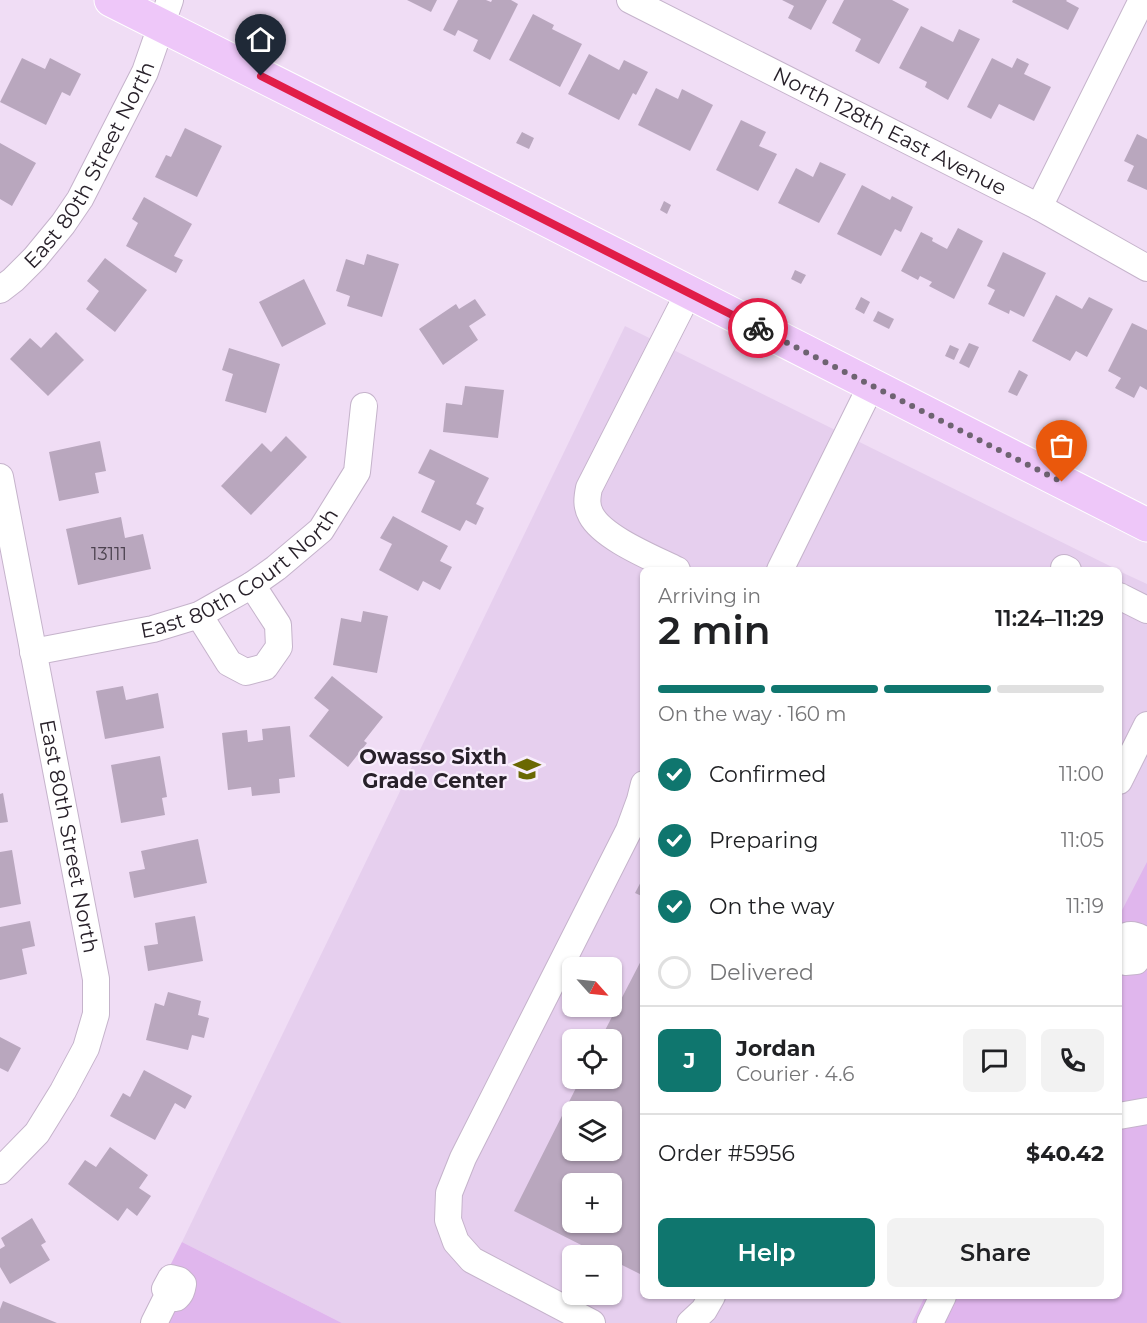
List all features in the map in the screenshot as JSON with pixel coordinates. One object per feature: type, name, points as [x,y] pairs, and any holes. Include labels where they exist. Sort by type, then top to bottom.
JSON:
[{"type":"main road","points":[[111,0],[166,13],[689,292],[1147,525]]},
{"type":"street","name":"North 128th East Avenue","points":[[630,0],[1039,207],[1147,268]]},
{"type":"street","points":[[1039,207],[1142,0]]},
{"type":"street","name":"East 80th Street North","points":[[0,290],[35,258],[80,199],[141,81],[166,13]]},
{"type":"street","points":[[671,567],[625,544],[605,531],[591,516],[586,503],[589,488],[689,292]]},
{"type":"street","points":[[781,567],[871,386]]},
{"type":"street","name":"East 80th Court North","points":[[33,652],[153,629],[199,615],[252,585],[276,568],[321,530],[357,472],[364,406]]},
{"type":"street","name":"East 80th Street North","points":[[0,477],[96,979],[96,1014],[86,1048],[37,1133],[0,1171]]},
{"type":"street","points":[[199,615],[229,663],[246,672],[265,667],[279,647],[278,625],[252,585]]},
{"type":"street","points":[[1122,598],[1147,610]]},
{"type":"street","points":[[1122,775],[1147,725]]},
{"type":"street","points":[[592,1323],[472,1260],[456,1242],[448,1220],[449,1192],[463,1158],[628,830],[640,800]]},
{"type":"street","points":[[1122,939],[1132,935],[1141,938],[1146,948],[1136,961],[1125,962],[1122,960]]},
{"type":"street","points":[[1122,1115],[1147,1111]]},
{"type":"street","points":[[154,1323],[168,1295]]},
{"type":"street","points":[[690,1323],[704,1310],[710,1299]]},
{"type":"street","points":[[930,1323],[942,1299]]},
{"type":"shaded area","name":"Owasso Sixth Grade Center","points":[[625,326],[1112,567],[640,567],[640,1299],[927,1299],[915,1323],[342,1323],[182,1242]]},
{"type":"shaded area","points":[[1122,572],[1147,584],[1147,866],[1122,915]]},
{"type":"shaded area","points":[[1147,862],[1147,1323],[912,1323],[924,1299],[1122,1299],[1122,910]]},
{"type":"shaded area","points":[[182,1242],[342,1323],[141,1323]]},
{"type":"building","points":[[407,0],[437,0],[431,12]]},
{"type":"building","points":[[458,0],[491,2],[492,0],[511,0],[518,4],[490,60],[473,51],[478,40],[458,30],[455,36],[443,30]]},
{"type":"building","points":[[782,0],[827,0],[811,30],[788,18],[794,6]]},
{"type":"building","points":[[844,0],[892,0],[909,9],[879,64],[855,51],[861,39],[832,23]]},
{"type":"building","points":[[1013,0],[1067,0],[1079,8],[1068,30],[1012,2]]},
{"type":"building","points":[[533,14],[554,25],[552,29],[582,44],[560,87],[509,60]]},
{"type":"building","points":[[921,26],[953,42],[959,29],[980,39],[948,100],[925,87],[927,82],[899,68]]},
{"type":"building","points":[[589,54],[619,70],[624,60],[648,72],[636,95],[633,93],[619,120],[568,94]]},
{"type":"building","points":[[22,58],[45,69],[50,58],[81,74],[70,96],[62,92],[46,125],[0,102]]},
{"type":"building","points":[[992,58],[1012,68],[1017,58],[1029,64],[1024,74],[1051,87],[1034,121],[999,104],[991,119],[967,107]]},
{"type":"building","points":[[656,88],[678,99],[682,89],[713,105],[690,151],[638,125]]},
{"type":"building","points":[[741,120],[766,132],[759,146],[777,154],[758,191],[716,170]]},
{"type":"building","points":[[185,128],[222,146],[197,197],[155,177],[166,155],[171,157]]},
{"type":"building","points":[[522,132],[534,138],[529,149],[516,143]]},
{"type":"building","points":[[1137,134],[1147,139],[1147,190],[1127,181],[1134,166],[1124,161]]},
{"type":"building","points":[[0,143],[36,163],[12,206],[0,199]]},
{"type":"building","points":[[820,162],[846,174],[819,223],[778,203],[796,168],[813,177]]},
{"type":"building","points":[[862,185],[890,200],[892,196],[913,207],[901,232],[895,229],[881,256],[837,234]]},
{"type":"building","points":[[144,197],[192,224],[174,256],[183,260],[176,273],[126,246],[138,223],[132,219]]},
{"type":"building","points":[[664,201],[671,205],[667,214],[660,210]]},
{"type":"building","points":[[958,228],[983,241],[954,299],[929,286],[932,282],[920,276],[918,280],[901,271],[921,232],[947,249]]},
{"type":"building","points":[[1003,252],[1046,273],[1024,317],[1010,310],[1009,314],[988,304],[995,290],[987,286]]},
{"type":"building","points":[[367,254],[399,264],[382,317],[347,306],[350,296],[336,291],[346,259],[364,265]]},
{"type":"building","points":[[105,258],[147,290],[115,332],[86,309],[99,291],[87,281]]},
{"type":"building","points":[[795,270],[806,275],[801,284],[791,279]]},
{"type":"building","points":[[304,279],[326,324],[282,347],[259,302]]},
{"type":"building","points":[[1056,295],[1082,309],[1089,297],[1113,309],[1087,357],[1076,351],[1070,361],[1032,341]]},
{"type":"building","points":[[861,297],[870,302],[864,314],[855,309]]},
{"type":"building","points":[[475,299],[486,315],[469,326],[478,340],[443,365],[419,329],[456,304],[459,309]]},
{"type":"building","points":[[878,311],[894,319],[889,329],[873,321]]},
{"type":"building","points":[[1132,323],[1147,330],[1147,390],[1140,386],[1134,398],[1115,388],[1121,378],[1108,371]]},
{"type":"building","points":[[56,332],[84,360],[48,396],[10,359],[30,338],[41,348]]},
{"type":"building","points":[[969,343],[979,347],[969,368],[959,363]]},
{"type":"building","points":[[950,345],[959,349],[954,360],[945,356]]},
{"type":"building","points":[[229,348],[280,364],[266,413],[225,401],[233,374],[222,370]]},
{"type":"building","points":[[1019,370],[1028,375],[1017,396],[1008,392]]},
{"type":"building","points":[[465,386],[504,390],[498,438],[443,432],[446,403],[462,405]]},
{"type":"building","points":[[286,436],[307,457],[251,515],[221,486],[262,443],[271,452]]},
{"type":"building","points":[[100,441],[106,471],[95,473],[99,493],[59,501],[49,452]]},
{"type":"building","points":[[430,449],[489,478],[476,504],[484,508],[476,525],[466,520],[460,531],[421,512],[435,481],[418,473]]},
{"type":"building","points":[[393,516],[448,546],[440,561],[452,567],[440,590],[423,581],[418,591],[379,570],[392,544],[380,538]]},
{"type":"building","points":[[121,517],[125,538],[143,534],[151,569],[78,585],[66,529]]},
{"type":"building","points":[[363,611],[388,616],[377,673],[333,665],[341,618],[361,622]]},
{"type":"building","points":[[332,676],[383,717],[364,741],[367,743],[348,767],[309,736],[329,710],[314,698]]},
{"type":"building","points":[[123,686],[126,700],[158,693],[164,728],[105,739],[96,691]]},
{"type":"building","points":[[290,726],[295,777],[279,779],[280,793],[252,796],[251,787],[228,790],[222,733],[247,730],[248,742],[263,740],[262,729]]},
{"type":"building","points":[[160,756],[167,797],[162,798],[165,815],[121,823],[111,765]]},
{"type":"building","points":[[3,793],[8,822],[0,823],[0,794]]},
{"type":"building","points":[[198,839],[207,883],[134,898],[129,872],[145,869],[141,851]]},
{"type":"building","points":[[12,850],[21,904],[0,908],[0,852]]},
{"type":"building","points":[[640,884],[640,895],[635,893]]},
{"type":"building","points":[[195,916],[203,961],[148,971],[144,946],[158,944],[155,923]]},
{"type":"building","points":[[30,921],[35,946],[22,949],[27,974],[0,980],[0,927]]},
{"type":"building","points":[[640,963],[640,1274],[622,1265],[622,1245],[581,1245],[514,1211],[562,1116],[562,1161],[622,1161],[622,1101],[569,1101],[575,1089],[622,1089],[622,1029],[606,1029],[612,1017],[622,1017],[622,998]]},
{"type":"building","points":[[168,992],[201,1001],[198,1015],[209,1018],[204,1038],[192,1035],[188,1050],[146,1040],[155,1003],[164,1006]]},
{"type":"building","points":[[0,1037],[21,1048],[8,1072],[0,1068]]},
{"type":"building","points":[[144,1070],[192,1096],[185,1109],[175,1103],[155,1140],[110,1116],[123,1093],[130,1097]]},
{"type":"building","points":[[110,1147],[148,1175],[139,1188],[151,1196],[137,1216],[127,1208],[118,1221],[68,1184],[85,1160],[96,1167]]},
{"type":"building","points":[[32,1218],[46,1242],[41,1245],[50,1260],[10,1284],[0,1267],[0,1249],[5,1246],[1,1238]]},
{"type":"building","points":[[3,1301],[57,1323],[0,1323],[0,1309]]},
{"type":"way so far","points":[[758,328],[1062,482]]},
{"type":"place","name":"Owasso Sixth Grade Center","points":[[527,769]]},
{"type":"route","points":[[261,76],[758,328]]}]
